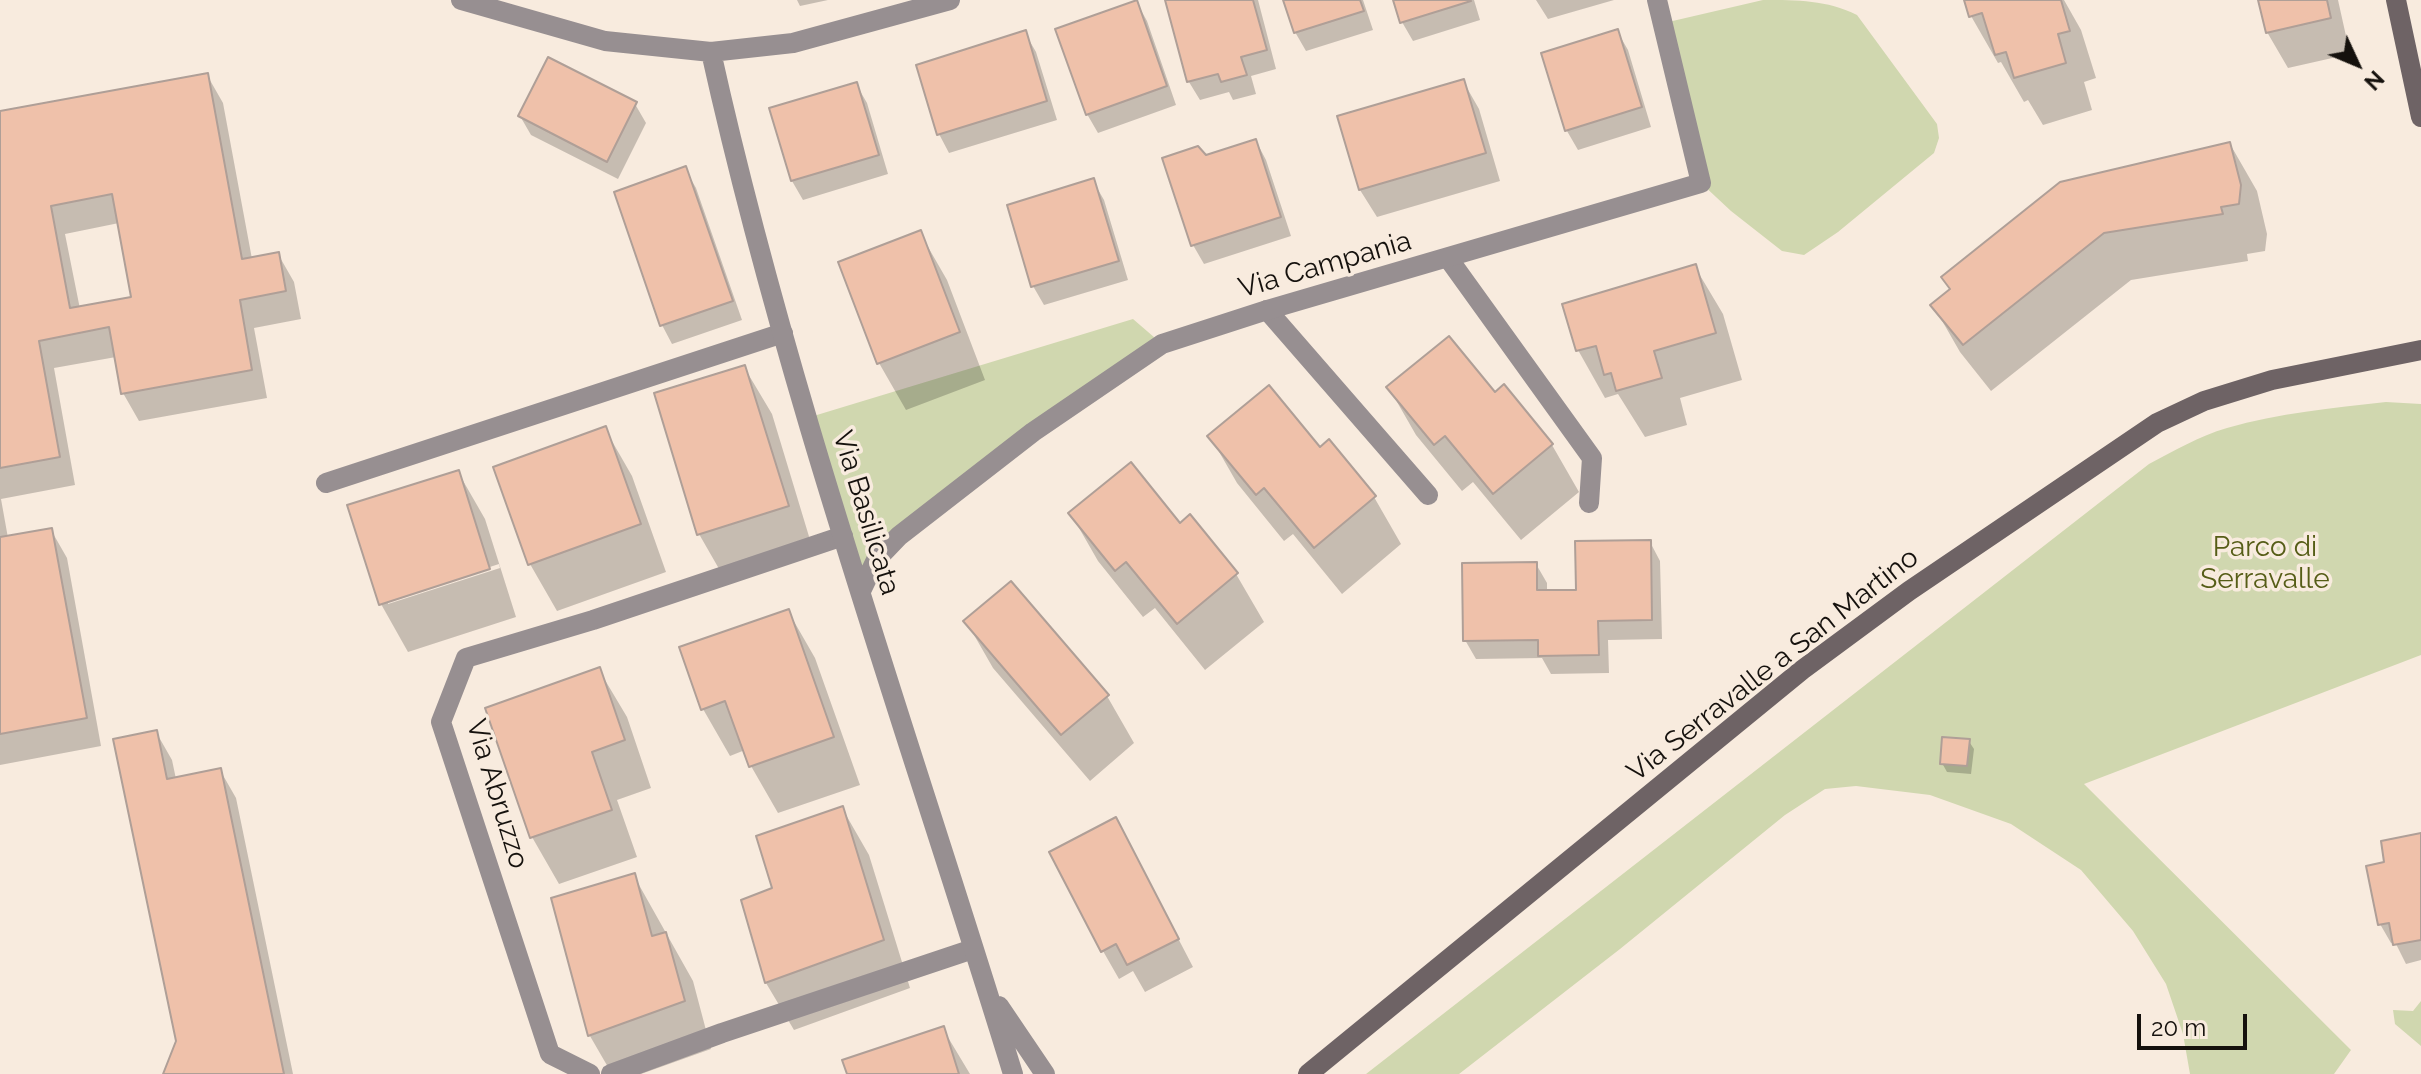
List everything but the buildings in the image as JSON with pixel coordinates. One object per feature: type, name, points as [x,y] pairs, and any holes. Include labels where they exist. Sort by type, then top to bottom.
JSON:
[{"type":"street","points":[[461,0],[605,41],[711,52],[793,43],[950,0]]},
{"type":"street","name":"Via Campania","points":[[861,591],[876,560],[899,536],[1033,432],[1162,344],[1267,310],[1701,183],[1657,0]]},
{"type":"street","points":[[2396,0],[2420,113]]},
{"type":"street","name":"Via Basilicata","points":[[711,52],[736,164],[783,333],[843,536],[1013,1074]]},
{"type":"street","points":[[1448,258],[1592,458],[1589,503]]},
{"type":"street","points":[[1267,310],[1428,495]]},
{"type":"street","points":[[326,483],[783,333]]},
{"type":"street","name":"Via Serravalle a San Martino","points":[[1308,1074],[1802,670],[1909,591],[2157,423],[2204,401],[2272,380],[2415,351]]},
{"type":"street","name":"Via Abruzzo","points":[[590,1074],[550,1054],[441,722],[466,658],[593,620],[843,536]]},
{"type":"street","points":[[611,1074],[722,1033],[973,949]]},
{"type":"street","name":"Via Basilicata","points":[[986,986],[1045,1074]]},
{"type":"green space","points":[[1763,0],[1823,4],[1857,15],[1937,124],[1939,138],[1934,153],[1838,232],[1804,255],[1782,251],[1701,183],[1664,23]]},
{"type":"green space","points":[[1133,319],[1162,344],[899,536],[861,591],[807,418]]},
{"type":"green space","name":"Parco di Serravalle","points":[[2386,402],[2421,404],[2421,655],[2084,784],[2351,1050],[2334,1074],[2190,1074],[2183,1034],[2166,984],[2133,931],[2081,870],[2011,824],[1930,795],[1856,786],[1825,789],[1785,815],[1459,1074],[1366,1074],[2149,464],[2227,428],[2266,418]]},
{"type":"green space","points":[[2421,1001],[2421,1046],[2395,1024],[2393,1010],[2413,1011]]}]
